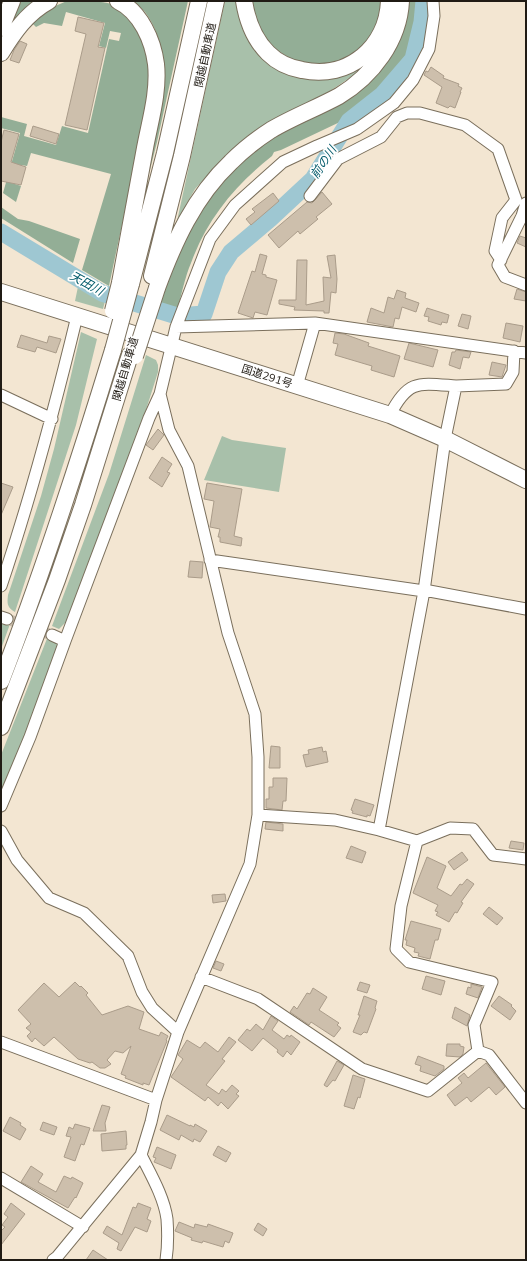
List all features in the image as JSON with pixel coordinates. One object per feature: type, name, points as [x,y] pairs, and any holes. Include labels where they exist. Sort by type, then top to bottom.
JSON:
[{"type":"highway","points":[[1,28],[12,1]]},
{"type":"highway","points":[[1,52],[19,26],[30,14],[41,5],[49,1]]},
{"type":"highway","points":[[118,1],[134,12],[148,36],[154,50],[156,79],[125,284]]},
{"type":"highway","name":"関越自動車道","points":[[1,681],[41,574],[66,498],[109,349],[125,284],[165,153],[199,1]]},
{"type":"highway","name":"関越自動車道","points":[[1,727],[57,580],[83,505],[132,356],[152,289],[216,1]]},
{"type":"highway","points":[[244,1],[249,23],[254,34],[268,53],[286,65],[297,69],[320,73],[337,70],[352,64],[371,49],[383,30],[387,18],[389,1]]},
{"type":"highway","points":[[152,289],[183,225],[194,207],[217,176],[230,162],[258,139],[272,130],[339,96],[363,78],[378,61],[389,44],[398,20],[401,1]]},
{"type":"highway","name":"国道291号","points":[[1,292],[390,415],[445,439],[526,480]]},
{"type":"street","points":[[1,806],[30,737],[149,418],[160,394],[176,327],[210,239],[234,206],[283,162],[357,129],[394,103],[413,80],[429,49],[434,16],[433,1]]},
{"type":"street","points":[[310,196],[338,159],[381,137],[397,117],[407,114],[420,113],[465,125],[498,149],[516,200],[502,218],[495,251],[501,260]]},
{"type":"street","points":[[526,203],[524,216],[498,265],[505,277],[526,285]]},
{"type":"street","points":[[1,586],[52,419],[77,316]]},
{"type":"street","points":[[176,327],[315,323],[526,353]]},
{"type":"street","points":[[297,386],[315,323]]},
{"type":"street","points":[[390,415],[397,402],[409,388],[426,383],[456,386],[506,384],[513,372],[514,351]]},
{"type":"street","points":[[379,830],[424,590],[445,439],[456,386]]},
{"type":"street","points":[[53,1260],[83,1227],[141,1155],[156,1100],[178,1032],[250,864],[258,815],[258,757],[255,714],[228,633],[188,466],[169,430],[160,394]]},
{"type":"street","points":[[1,395],[52,419]]},
{"type":"street","points":[[210,560],[424,590],[526,608]]},
{"type":"street","points":[[52,636],[65,641]]},
{"type":"street","points":[[258,815],[335,820],[379,830],[417,841],[450,828],[473,829],[493,855],[526,859]]},
{"type":"street","points":[[1,831],[18,860],[49,898],[84,913],[128,956],[142,992],[152,1008],[178,1032]]},
{"type":"street","points":[[417,841],[401,906],[396,949],[409,962],[492,982],[474,1025],[478,1051]]},
{"type":"street","points":[[201,977],[258,999],[362,1069],[428,1091],[478,1051]]},
{"type":"street","points":[[1,1042],[156,1100]]},
{"type":"street","points":[[478,1051],[489,1055],[526,1103]]},
{"type":"street","points":[[141,1155],[160,1195],[167,1218],[168,1246],[166,1260]]},
{"type":"street","points":[[1,1178],[83,1227]]},
{"type":"green space","points":[[21,1],[36,1],[10,31],[14,18]]},
{"type":"green space","points":[[67,1],[110,3],[115,5],[136,27],[148,55],[149,84],[144,127],[109,286],[82,270],[111,174],[31,153],[27,166],[21,165],[15,184],[21,186],[16,202],[3,193],[20,133],[1,128],[1,117],[27,124],[24,136],[56,145],[62,126],[88,133],[109,39],[119,41],[121,33],[110,31],[106,48],[99,46],[105,23],[66,12],[62,26],[44,23],[36,27],[32,23],[48,9]]},
{"type":"green space","points":[[134,1],[188,1],[157,142],[143,197],[163,60],[155,29],[149,17]]},
{"type":"green space","points":[[225,1],[238,1],[284,72],[298,77],[313,80],[329,80],[341,76],[378,50],[357,73],[315,101],[244,140],[225,156],[195,189],[177,221]]},
{"type":"green space","points":[[252,1],[382,1],[379,19],[374,32],[366,43],[355,54],[344,60],[319,66],[291,59],[277,50],[264,37],[254,14]]},
{"type":"green space","points":[[407,1],[422,1],[420,23],[410,58],[382,92],[358,111],[342,121],[274,152],[272,156],[246,179],[234,191],[214,217],[205,232],[185,279],[178,307],[169,307],[160,304],[171,269],[183,242],[216,185],[269,139],[349,97]]},
{"type":"green space","points":[[1,207],[18,219],[29,221],[80,239],[73,263],[1,218]]},
{"type":"green space","points":[[79,282],[106,297],[103,309],[75,301]]},
{"type":"green space","points":[[81,332],[97,339],[76,425],[15,612],[8,605],[8,595],[41,496],[54,449]]},
{"type":"green space","points":[[146,355],[156,360],[158,372],[126,473],[67,621],[59,629],[52,626],[109,474]]},
{"type":"green space","points":[[222,436],[232,440],[286,448],[279,492],[204,480]]},
{"type":"green space","points":[[4,623],[10,624],[1,649],[1,625]]},
{"type":"green space","points":[[48,636],[58,642],[59,646],[8,781],[1,795],[1,755]]},
{"type":"building","points":[[78,17],[104,23],[98,47],[105,48],[87,130],[65,125],[86,34],[75,31]]},
{"type":"building","points":[[20,41],[27,44],[19,63],[10,60]]},
{"type":"building","points":[[431,67],[444,76],[443,78],[459,84],[458,86],[462,88],[455,108],[450,106],[448,108],[436,103],[442,87],[424,75]]},
{"type":"building","points":[[33,126],[59,134],[56,144],[30,136]]},
{"type":"building","points":[[4,130],[19,134],[11,162],[26,167],[21,185],[1,181],[1,142]]},
{"type":"building","points":[[322,192],[332,204],[316,217],[318,219],[300,234],[298,231],[279,248],[268,235],[307,202],[312,203]]},
{"type":"building","points":[[273,193],[279,201],[251,225],[246,219],[255,212],[252,209]]},
{"type":"building","points":[[520,236],[526,238],[526,247],[517,243]]},
{"type":"building","points":[[260,254],[267,256],[262,274],[266,275],[266,277],[277,280],[267,315],[255,312],[253,318],[238,313],[252,271],[255,272]]},
{"type":"building","points":[[335,255],[337,279],[336,293],[331,292],[329,313],[324,313],[324,311],[294,310],[295,307],[279,304],[279,300],[296,300],[297,260],[307,260],[306,305],[324,301],[323,277],[331,278],[327,256]]},
{"type":"building","points":[[517,289],[526,292],[526,301],[514,299]]},
{"type":"building","points":[[397,290],[406,293],[405,298],[419,303],[416,312],[402,307],[399,319],[395,318],[393,327],[367,322],[371,308],[384,313],[388,297],[394,299]]},
{"type":"building","points":[[427,308],[449,315],[447,323],[442,322],[441,325],[428,321],[429,317],[424,316]]},
{"type":"building","points":[[462,314],[471,316],[468,329],[458,326]]},
{"type":"building","points":[[506,323],[523,326],[520,342],[503,338]]},
{"type":"building","points":[[335,333],[344,334],[369,343],[368,346],[400,356],[394,377],[371,370],[372,366],[335,355],[338,344],[333,343]]},
{"type":"building","points":[[21,335],[47,343],[49,336],[61,339],[56,353],[37,347],[35,352],[17,347]]},
{"type":"building","points":[[409,343],[438,350],[433,367],[404,359]]},
{"type":"building","points":[[456,350],[471,352],[469,358],[463,357],[460,369],[449,365],[452,352],[455,352]]},
{"type":"building","points":[[492,362],[506,365],[502,377],[489,375]]},
{"type":"building","points":[[158,429],[164,435],[153,450],[146,445]]},
{"type":"building","points":[[162,457],[172,464],[167,472],[170,473],[162,487],[149,478]]},
{"type":"building","points":[[1,483],[13,487],[1,515]]},
{"type":"building","points":[[207,483],[242,489],[234,536],[242,538],[241,546],[220,542],[220,537],[218,537],[220,529],[210,527],[214,501],[204,499]]},
{"type":"building","points":[[190,561],[203,562],[202,578],[188,577]]},
{"type":"building","points":[[271,746],[280,747],[280,768],[269,768]]},
{"type":"building","points":[[322,747],[323,752],[326,751],[328,762],[306,767],[303,755],[309,754],[308,750]]},
{"type":"building","points":[[273,778],[287,778],[286,801],[283,801],[282,810],[266,808],[266,799],[269,799],[269,787],[273,787]]},
{"type":"building","points":[[355,799],[374,805],[370,816],[367,815],[367,817],[352,813],[353,811],[351,810]]},
{"type":"building","points":[[266,822],[283,824],[283,831],[265,829]]},
{"type":"building","points":[[511,841],[524,843],[523,850],[509,848]]},
{"type":"building","points":[[351,846],[366,852],[362,863],[346,858]]},
{"type":"building","points":[[462,852],[468,860],[454,870],[448,862]]},
{"type":"building","points":[[427,857],[446,866],[437,888],[451,896],[460,884],[462,885],[467,879],[474,884],[461,902],[463,903],[457,913],[455,912],[449,922],[436,915],[438,912],[435,911],[438,905],[413,893]]},
{"type":"building","points":[[225,894],[226,901],[213,903],[212,895]]},
{"type":"building","points":[[489,907],[503,918],[497,925],[483,914]]},
{"type":"building","points":[[411,921],[441,929],[438,940],[435,940],[430,959],[418,956],[419,953],[414,952],[415,948],[406,945],[407,940],[405,940]]},
{"type":"building","points":[[216,961],[224,964],[221,971],[213,968]]},
{"type":"building","points":[[426,976],[445,981],[441,995],[422,989]]},
{"type":"building","points":[[75,982],[88,993],[86,995],[102,1015],[128,1006],[144,1012],[139,1029],[159,1036],[161,1032],[168,1036],[149,1085],[143,1083],[143,1085],[125,1078],[126,1076],[121,1074],[131,1046],[123,1053],[115,1051],[107,1060],[111,1064],[105,1068],[100,1068],[92,1062],[90,1063],[78,1059],[54,1037],[44,1046],[35,1038],[32,1042],[27,1036],[31,1032],[26,1028],[31,1024],[18,1010],[44,983],[59,997]]},
{"type":"building","points":[[360,982],[370,985],[367,993],[357,990]]},
{"type":"building","points":[[471,984],[482,987],[478,998],[466,994],[468,987],[471,988]]},
{"type":"building","points":[[313,988],[327,997],[319,1010],[339,1023],[337,1025],[341,1028],[334,1037],[311,1022],[309,1025],[290,1012],[294,1006],[297,1009],[307,993],[310,994]]},
{"type":"building","points":[[364,996],[377,1001],[376,1009],[367,1033],[364,1032],[361,1035],[353,1032],[360,1015],[358,1015]]},
{"type":"building","points":[[499,996],[512,1005],[511,1006],[516,1011],[510,1020],[491,1006]]},
{"type":"building","points":[[455,1007],[470,1015],[467,1026],[452,1018]]},
{"type":"building","points":[[271,1016],[278,1021],[272,1030],[284,1039],[287,1035],[290,1037],[291,1035],[300,1042],[291,1055],[287,1051],[283,1057],[277,1052],[278,1050],[263,1038],[252,1051],[238,1040],[247,1029],[250,1031],[256,1024],[263,1030]]},
{"type":"building","points":[[229,1037],[236,1042],[222,1059],[225,1061],[206,1085],[219,1094],[222,1089],[226,1092],[232,1085],[239,1091],[236,1094],[239,1096],[228,1109],[221,1102],[218,1106],[208,1097],[205,1101],[171,1077],[183,1059],[178,1055],[187,1040],[200,1048],[205,1042],[218,1052]]},
{"type":"building","points":[[447,1044],[460,1044],[460,1046],[464,1047],[463,1054],[460,1057],[446,1056]]},
{"type":"building","points":[[418,1056],[444,1066],[444,1069],[435,1076],[420,1071],[421,1066],[415,1064]]},
{"type":"building","points":[[337,1061],[344,1065],[335,1081],[333,1080],[327,1087],[324,1085]]},
{"type":"building","points":[[486,1063],[505,1087],[496,1095],[489,1087],[471,1102],[467,1097],[455,1106],[447,1095],[462,1083],[458,1078],[464,1073],[468,1078]]},
{"type":"building","points":[[353,1075],[365,1079],[360,1098],[358,1097],[354,1109],[344,1106]]},
{"type":"building","points":[[102,1105],[110,1107],[105,1123],[106,1131],[93,1131]]},
{"type":"building","points":[[167,1115],[190,1126],[194,1127],[195,1124],[207,1131],[200,1142],[194,1139],[193,1142],[181,1135],[179,1140],[160,1130]]},
{"type":"building","points":[[10,1117],[21,1123],[20,1125],[26,1129],[20,1140],[3,1131]]},
{"type":"building","points":[[43,1122],[57,1127],[54,1135],[40,1130]]},
{"type":"building","points":[[75,1124],[90,1128],[84,1145],[81,1144],[75,1161],[64,1157],[71,1137],[66,1136],[69,1127],[73,1129]]},
{"type":"building","points":[[126,1131],[126,1149],[102,1151],[101,1134]]},
{"type":"building","points":[[218,1146],[231,1153],[226,1162],[213,1155]]},
{"type":"building","points":[[157,1147],[176,1155],[171,1169],[154,1162],[156,1158],[153,1157]]},
{"type":"building","points":[[31,1166],[43,1174],[38,1182],[56,1192],[64,1176],[71,1179],[72,1177],[83,1183],[76,1198],[75,1197],[68,1208],[21,1182]]},
{"type":"building","points":[[11,1203],[25,1214],[1,1245],[1,1231],[5,1227],[2,1225],[8,1217],[4,1214]]},
{"type":"building","points":[[138,1203],[151,1208],[147,1219],[151,1221],[147,1232],[135,1227],[121,1251],[117,1249],[119,1243],[103,1233],[107,1226],[122,1235],[133,1207],[136,1208]]},
{"type":"building","points":[[179,1222],[194,1228],[195,1224],[207,1227],[208,1224],[233,1233],[229,1243],[225,1241],[223,1247],[203,1241],[202,1243],[191,1240],[192,1238],[175,1231]]},
{"type":"building","points":[[258,1223],[267,1229],[263,1236],[254,1230]]},
{"type":"building","points":[[93,1250],[108,1260],[86,1260]]},
{"type":"waterway","name":"前の川","points":[[1,232],[102,293],[177,316],[204,314],[218,272],[231,252],[270,219],[313,179],[349,121],[382,95],[413,59],[422,22],[424,1]]},
{"type":"tunnel","points":[[7,619],[52,635]]},
{"type":"water label","name":"天田川","points":[[87,283]]}]
